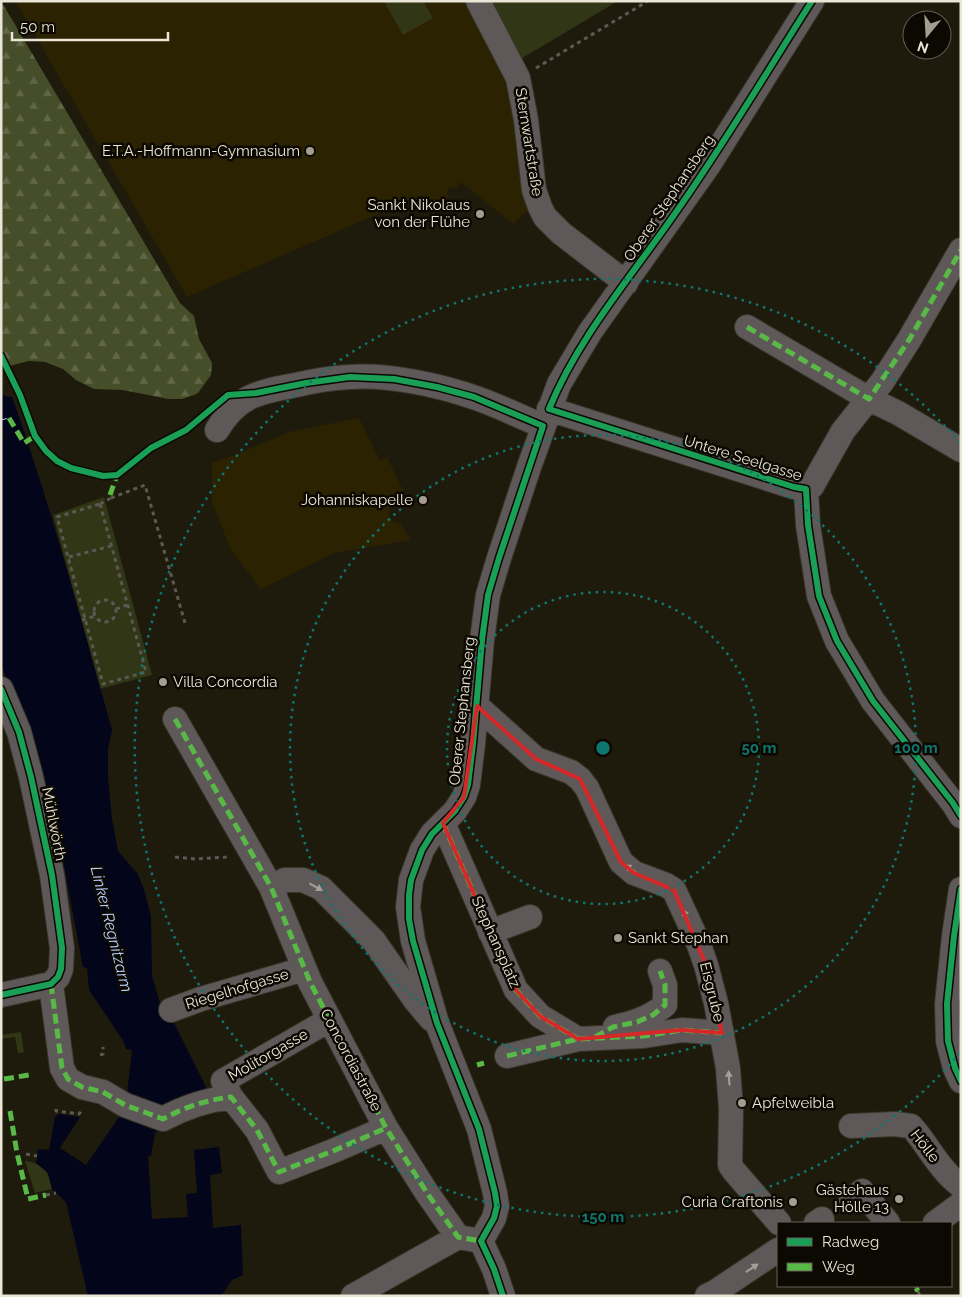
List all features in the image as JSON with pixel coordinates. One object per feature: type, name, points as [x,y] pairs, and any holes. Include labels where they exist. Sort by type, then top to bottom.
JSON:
[{"type":"street","name":"Sternwartstraße","points":[[478,1],[514,66],[518,78],[526,120],[534,190],[545,217],[561,233],[626,283]]},
{"type":"street","name":"Oberer Stephansberg","points":[[481,1241],[494,1218],[497,1206],[495,1193],[479,1130],[436,1022],[414,942],[408,907],[411,880],[415,866],[427,842],[455,811],[464,797],[468,785],[488,595],[501,550],[559,384],[590,332],[708,166],[812,1]]},
{"type":"street","name":"Untere Seelgasse","points":[[209,424],[256,393],[350,377],[394,379],[437,387],[806,489],[812,486],[843,431],[869,399],[909,340],[961,250]]},
{"type":"street","points":[[747,327],[869,399],[898,413],[961,450]]},
{"type":"street","name":"Untere Seelgasse","points":[[806,489],[808,524],[819,596],[837,641],[873,701],[953,802],[961,816]]},
{"type":"street","name":"Mühlwörth","points":[[1,689],[19,732],[35,794],[52,876],[62,948],[56,977],[64,1075],[82,1087],[103,1092],[125,1104],[172,1114],[221,1099]]},
{"type":"street","name":"Oberer Stephansberg","points":[[477,706],[536,759]]},
{"type":"street","name":"Concordiastraße","points":[[175,719],[271,887],[304,968],[386,1128],[427,1193],[458,1237]]},
{"type":"street","name":"Eisgrube","points":[[536,759],[571,772],[580,779],[587,788],[621,862],[634,873],[674,890],[698,942],[706,965],[722,1033],[728,1068],[731,1109],[730,1165],[778,1222]]},
{"type":"street","name":"Stephansplatz","points":[[443,823],[516,990],[540,1016],[585,1038]]},
{"type":"street","points":[[271,887],[285,880],[303,880],[321,888],[374,941],[429,1019],[436,1022]]},
{"type":"street","points":[[961,888],[947,1004],[948,1041],[955,1068],[961,1081]]},
{"type":"street","points":[[490,932],[530,917]]},
{"type":"street","name":"Riegelhofgasse","points":[[171,1010],[304,968]]},
{"type":"street","points":[[507,1056],[585,1038],[613,1027],[637,1022],[653,1015],[665,1005],[665,985],[660,971]]},
{"type":"street","points":[[1,995],[56,977]]},
{"type":"street","name":"Molitorgasse","points":[[221,1099],[223,1081],[329,1020]]},
{"type":"street","points":[[585,1038],[644,1036],[682,1030],[722,1033]]},
{"type":"street","points":[[221,1099],[257,1130],[279,1172],[386,1128]]},
{"type":"street","name":"Hölle","points":[[851,1126],[895,1124],[911,1126],[946,1172],[961,1186]]},
{"type":"street","points":[[851,1200],[862,1192],[887,1222]]},
{"type":"street","points":[[936,1222],[961,1204]]},
{"type":"street","points":[[354,1295],[458,1237],[481,1241],[494,1269],[503,1296]]},
{"type":"street","points":[[707,1296],[777,1251]]},
{"type":"path","points":[[536,68],[648,1]]},
{"type":"path","points":[[57,461],[88,474],[103,476],[117,474],[151,448],[186,430],[209,424]]},
{"type":"path","points":[[100,504],[146,672],[103,684],[83,620],[69,557],[57,517],[100,504],[111,496],[145,485],[186,624]]},
{"type":"path","points":[[69,557],[111,546]]},
{"type":"path","points":[[102,600],[112,602],[116,609],[117,612],[114,619],[108,623],[100,622],[94,612],[96,605],[102,600]]},
{"type":"path","points":[[116,609],[128,605]]},
{"type":"path","points":[[83,620],[95,616]]},
{"type":"path","points":[[175,857],[218,859],[252,853]]},
{"type":"path","points":[[100,1055],[103,1054],[103,1046]]},
{"type":"path","points":[[26,1154],[37,1156]]},
{"type":"path","points":[[46,1195],[56,1193]]},
{"type":"path","points":[[916,1288],[920,1296]]},
{"type":"highlighted area","points":[[477,706],[536,759],[580,779],[621,862],[634,873],[674,890],[706,965],[722,1033],[682,1030],[578,1039],[540,1016],[516,990],[443,823],[464,797]]},
{"type":"shaded area","name":"E.T.A.-Hoffmann-Gymnasium","points":[[15,1],[466,1],[509,79],[516,121],[522,189],[528,210],[513,224],[461,182],[456,188],[449,188],[447,192],[448,198],[434,215],[417,197],[187,297]]},
{"type":"shaded area","points":[[359,418],[380,460],[387,457],[405,494],[395,499],[388,513],[392,521],[401,524],[411,540],[334,553],[261,589],[231,550],[212,502],[212,463],[289,432]]},
{"type":"green space","points":[[1,1],[180,303],[194,316],[199,339],[212,363],[211,375],[198,393],[194,395],[182,399],[168,399],[123,390],[94,389],[76,380],[63,369],[45,362],[29,361],[1,368]]},
{"type":"green space","points":[[384,1],[423,1],[433,18],[403,35]]},
{"type":"green space","points":[[488,1],[618,1],[519,60]]},
{"type":"green space","points":[[104,497],[152,675],[100,689],[53,515]]},
{"type":"green space","points":[[21,1032],[24,1052],[18,1053],[15,1037],[1,1039],[1,1035]]},
{"type":"green space","points":[[25,1161],[37,1164],[44,1169],[49,1177],[52,1189],[35,1193]]},
{"type":"water","name":"Linker Regnitzarm","points":[[1,390],[4,396],[12,397],[40,479],[112,730],[108,749],[108,777],[112,819],[118,851],[137,873],[144,889],[151,917],[152,976],[161,1007],[170,1015],[211,1100],[166,1112],[158,1132],[155,1132],[151,1156],[148,1156],[152,1219],[188,1217],[186,1194],[197,1193],[194,1150],[219,1147],[222,1173],[210,1175],[213,1228],[241,1225],[243,1275],[232,1280],[221,1296],[88,1296],[66,1202],[52,1189],[48,1173],[36,1163],[38,1149],[49,1150],[55,1117],[59,1114],[80,1117],[60,1148],[86,1165],[123,1111],[132,1050],[126,1049],[124,1042],[89,990],[87,968],[83,967],[57,829],[43,774],[22,715],[1,665]]},
{"type":"ferry route","points":[[1,420],[9,418]]},
{"type":"marked path","points":[[747,327],[869,399],[909,340],[961,250]]},
{"type":"marked path","points":[[9,418],[24,443],[35,436]]},
{"type":"marked path","points":[[110,495],[117,475]]},
{"type":"marked path","points":[[175,719],[271,887],[310,982],[386,1128],[427,1193],[458,1237],[481,1241]]},
{"type":"marked path","points":[[443,823],[516,990],[540,1016],[578,1039]]},
{"type":"marked path","points":[[595,1037],[613,1027],[637,1022],[653,1015],[665,1005],[665,985],[660,971]]},
{"type":"marked path","points":[[51,984],[62,1068],[68,1079],[82,1087],[103,1092],[125,1105],[163,1119],[196,1105],[231,1097],[257,1130],[279,1172],[386,1128]]},
{"type":"marked path","points":[[507,1056],[578,1039],[644,1036],[682,1030],[722,1033]]},
{"type":"marked path","points":[[477,1065],[484,1063]]},
{"type":"marked path","points":[[4,1079],[29,1075]]},
{"type":"marked path","points":[[10,1111],[17,1153],[28,1199],[46,1195]]},
{"type":"cycle path","points":[[812,1],[692,189],[590,333],[561,383],[549,409],[794,487],[806,489],[808,525],[819,596],[837,641],[873,701],[953,803],[961,816]]},
{"type":"cycle path","points":[[1,356],[20,395],[35,436],[46,451],[57,461],[71,468],[103,476],[117,475],[151,448],[186,430],[228,395],[256,393],[350,377],[394,379],[437,387],[474,397],[543,426],[488,595],[468,785],[464,797],[455,811],[432,834],[422,850],[411,880],[409,895],[409,919],[413,941],[437,1023],[479,1129],[495,1193],[497,1206],[494,1218],[481,1241],[494,1269],[503,1296]]},
{"type":"cycle path","points":[[1,689],[19,732],[31,777],[52,875],[62,948],[61,969],[58,977],[51,984],[1,995]]},
{"type":"cycle path","points":[[961,889],[947,1004],[948,1041],[955,1068],[961,1081]]},
{"type":"place","name":"E.T.A.-Hoffmann-Gymnasium","points":[[310,151]]},
{"type":"place","name":"Sankt Nikolaus von der Flühe","points":[[480,214]]},
{"type":"place","name":"Johanniskapelle","points":[[423,500]]},
{"type":"place","name":"Villa Concordia","points":[[163,682]]},
{"type":"place","name":"Sankt Stephan","points":[[618,938]]},
{"type":"place","name":"Apfelweibla","points":[[742,1103]]},
{"type":"place","name":"Gästehaus Hölle 13","points":[[899,1199]]},
{"type":"place","name":"Curia Craftonis","points":[[793,1202]]}]
